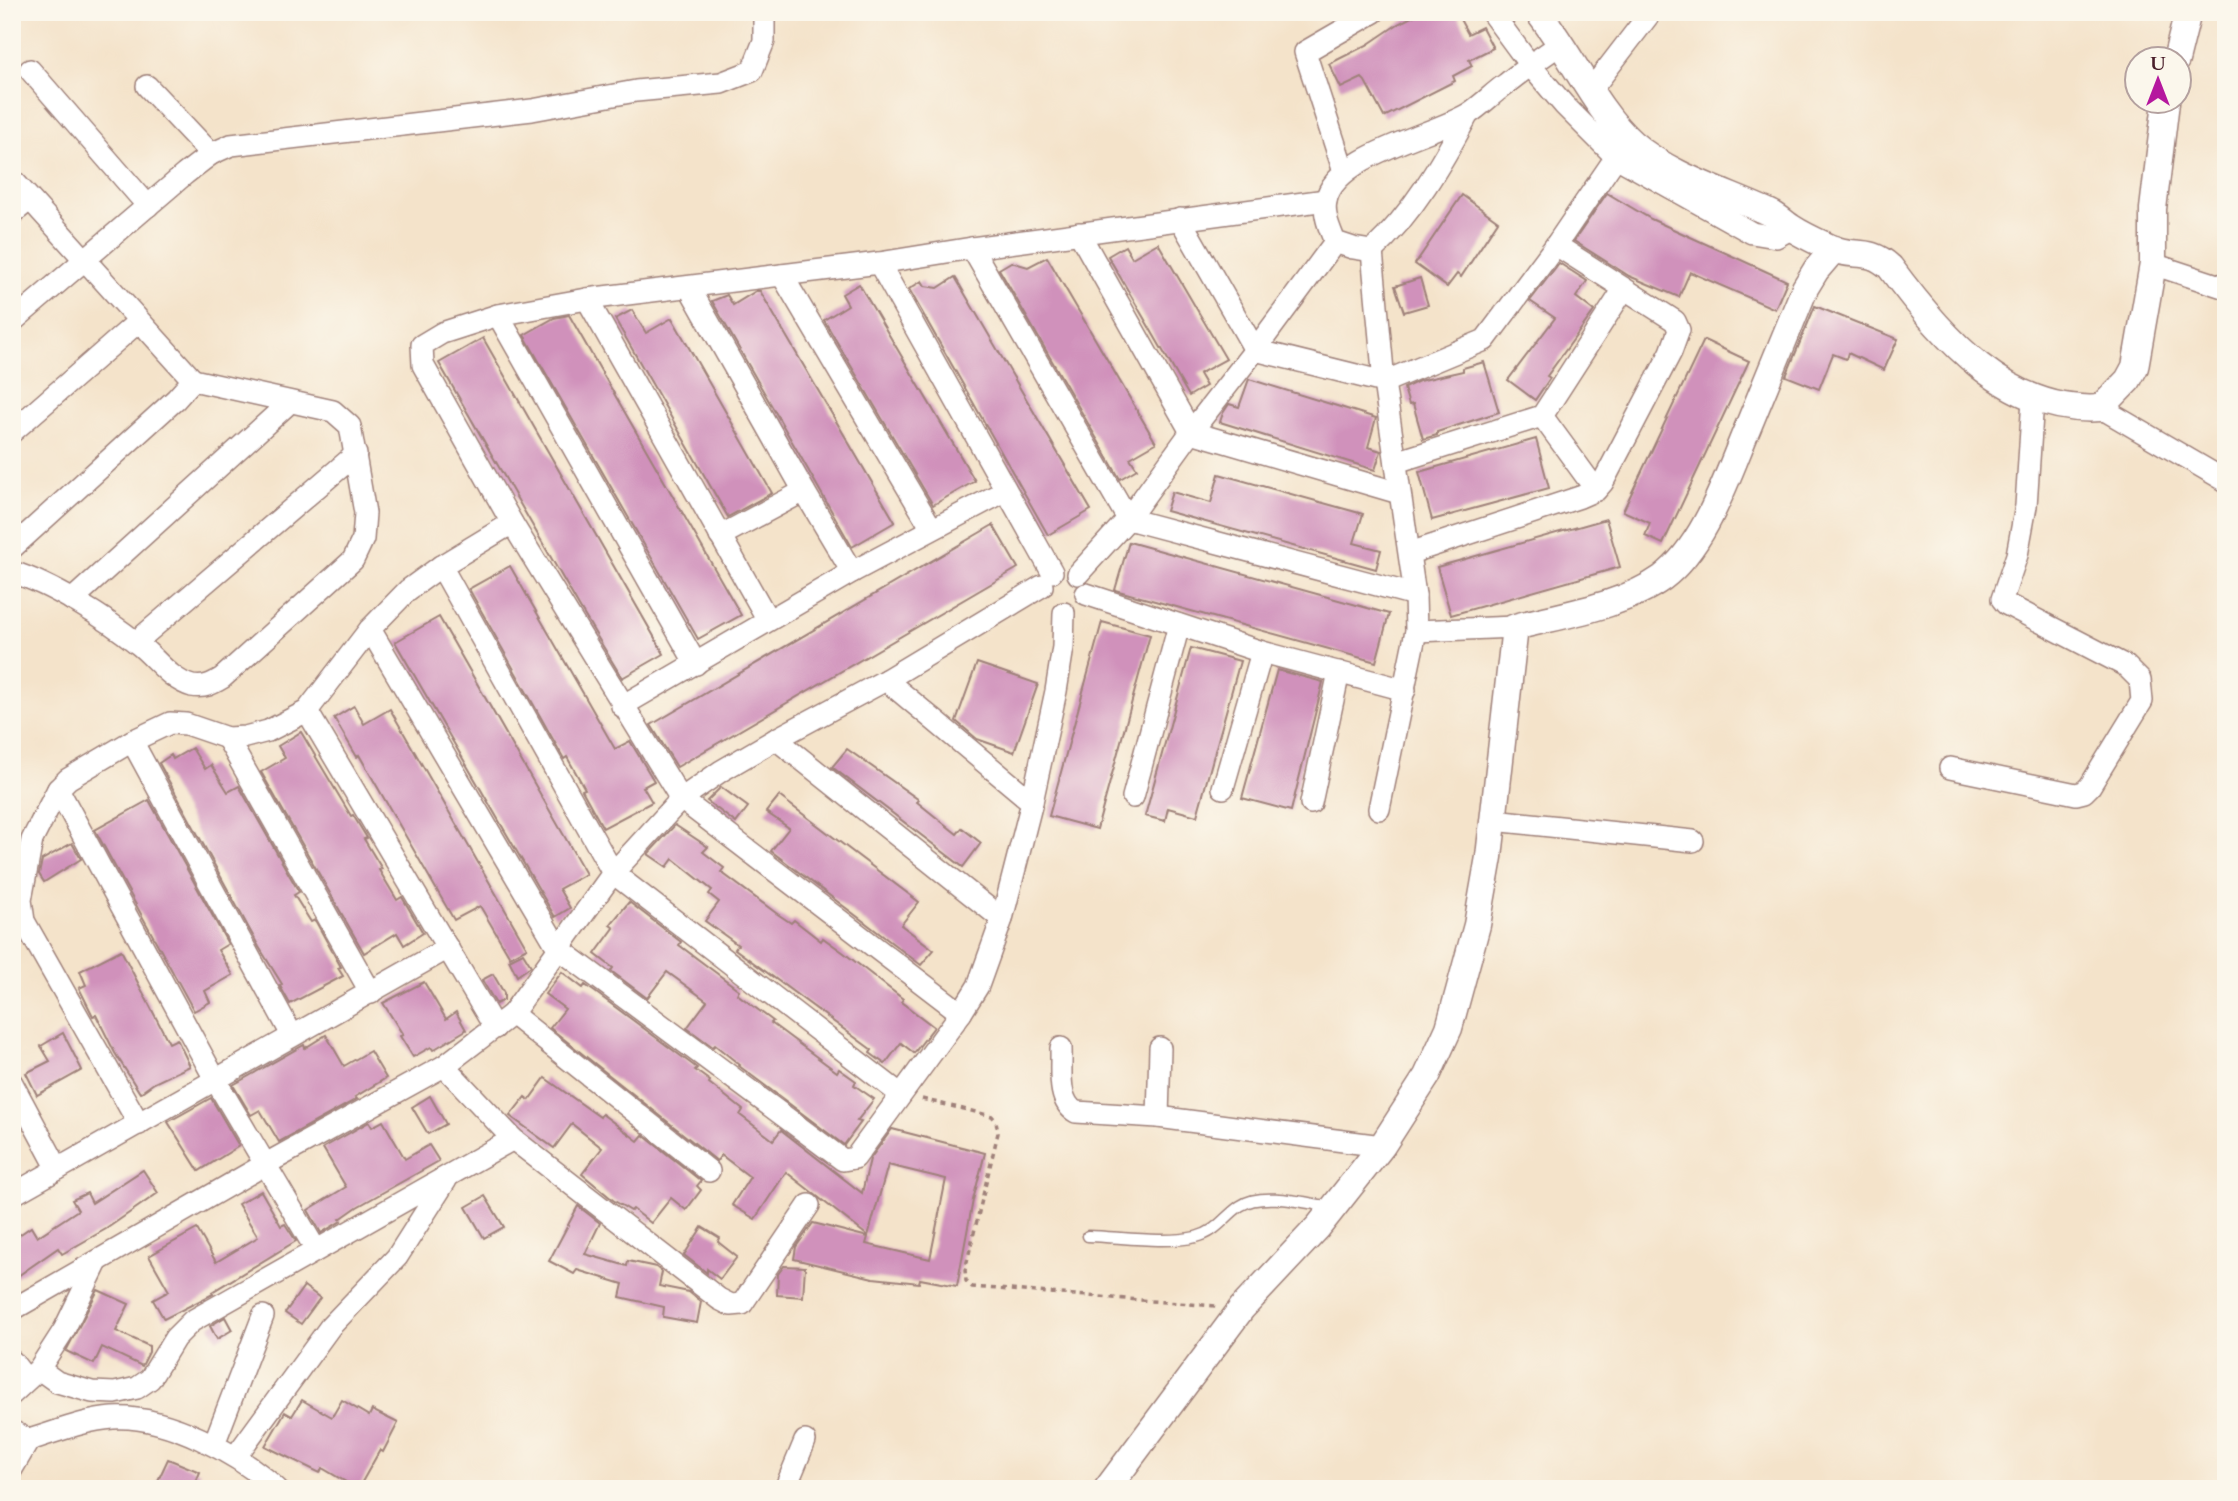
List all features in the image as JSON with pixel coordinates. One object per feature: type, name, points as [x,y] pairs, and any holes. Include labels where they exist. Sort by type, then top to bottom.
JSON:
[{"type":"street","points":[[12,322],[211,154],[232,145],[532,110],[636,91],[721,83],[752,71],[764,41],[764,12]]},
{"type":"street","points":[[1344,172],[1305,52],[1373,12]]},
{"type":"street","points":[[1491,12],[1564,105],[1616,157],[1752,233],[1776,237],[1793,228]]},
{"type":"street","points":[[1538,12],[1562,43],[1615,125],[1650,156],[1694,180],[1773,214],[1793,228],[1834,249],[1869,253],[1880,258],[1941,331],[1974,362],[2033,399],[2071,408],[2101,408],[2226,481]]},
{"type":"street","points":[[1591,90],[1651,12]]},
{"type":"street","points":[[2180,46],[2188,12]]},
{"type":"street","points":[[1372,251],[1335,242],[1326,220],[1326,200],[1333,185],[1344,172],[1391,146],[1468,114],[1562,43]]},
{"type":"street","points":[[30,70],[148,206]]},
{"type":"street","points":[[147,86],[211,154]]},
{"type":"street","points":[[1372,251],[1412,206],[1447,154],[1468,114]]},
{"type":"street","points":[[2101,408],[2129,380],[2135,368],[2153,264],[2152,209],[2164,116]]},
{"type":"street","points":[[1180,219],[1255,350],[1384,382],[1487,339],[1616,157]]},
{"type":"street","points":[[12,179],[193,380],[333,411],[349,426],[365,513],[363,539],[353,559],[222,678],[208,686],[193,686],[178,680],[136,642],[72,600],[12,572]]},
{"type":"street","points":[[12,214],[29,200]]},
{"type":"street","points":[[961,1013],[681,799],[512,523],[423,365],[422,345],[442,333],[498,315],[587,299],[782,275],[1326,200]]},
{"type":"street","points":[[1079,233],[1191,432],[1399,493]]},
{"type":"street","points":[[1078,574],[1128,519],[1335,242]]},
{"type":"street","points":[[1410,553],[1580,497],[1596,489],[1603,482],[1671,352],[1679,330],[1675,321],[1556,245]]},
{"type":"street","points":[[972,248],[1128,519],[1415,595]]},
{"type":"street","points":[[1416,631],[1515,627],[1640,590],[1661,578],[1681,561],[1697,541],[1728,474],[1805,288],[1834,249]]},
{"type":"street","points":[[1372,251],[1384,382],[1410,553],[1416,631],[1379,809]]},
{"type":"street","points":[[12,1310],[264,1165],[444,1066],[495,1028],[512,1014],[613,873],[681,799],[721,771],[886,680],[1047,579],[1064,569],[1078,574],[1084,583],[1086,594],[1079,607],[1064,613],[1049,608],[1044,601],[1047,579],[1005,491],[879,262]]},
{"type":"street","points":[[2153,264],[2226,288]]},
{"type":"street","points":[[782,275],[932,529]]},
{"type":"street","points":[[689,287],[852,572]]},
{"type":"street","points":[[1395,463],[1542,416],[1624,289]]},
{"type":"street","points":[[587,299],[768,620]]},
{"type":"street","points":[[498,315],[696,664]]},
{"type":"street","points":[[12,432],[139,321]]},
{"type":"street","points":[[12,548],[176,399],[193,380]]},
{"type":"street","points":[[1951,768],[2076,794],[2084,792],[2142,701],[2140,680],[2126,666],[2006,604],[2002,599],[2017,555],[2026,506],[2033,399]]},
{"type":"street","points":[[72,600],[290,402]]},
{"type":"street","points":[[1542,416],[1596,489]]},
{"type":"street","points":[[136,642],[356,454]]},
{"type":"street","points":[[720,536],[804,491]]},
{"type":"street","points":[[622,706],[852,572],[1005,491]]},
{"type":"street","points":[[139,1124],[24,921],[21,900],[32,840],[58,789],[68,779],[132,741],[170,723],[186,724],[227,738],[245,737],[268,731],[307,711],[370,629],[408,590],[441,566],[512,523]]},
{"type":"street","points":[[441,566],[613,873],[900,1094]]},
{"type":"street","points":[[1086,594],[1262,652],[1405,690]]},
{"type":"street","points":[[370,629],[558,947],[843,1160],[855,1158],[978,986],[1002,919],[1032,802],[1056,691],[1063,648],[1064,613]]},
{"type":"street","points":[[1133,797],[1179,625]]},
{"type":"street","points":[[1107,1489],[1242,1308],[1318,1227],[1382,1146],[1427,1076],[1449,1028],[1477,925],[1493,820],[1515,627]]},
{"type":"street","points":[[1223,788],[1262,652]]},
{"type":"street","points":[[1311,803],[1339,671]]},
{"type":"street","points":[[886,680],[1032,802]]},
{"type":"street","points":[[307,711],[495,1028]]},
{"type":"street","points":[[227,738],[371,993]]},
{"type":"street","points":[[776,739],[1002,919]]},
{"type":"street","points":[[132,741],[292,1035]]},
{"type":"street","points":[[58,789],[216,1081],[316,1250]]},
{"type":"street","points":[[1493,820],[1693,841]]},
{"type":"street","points":[[12,1195],[448,948]]},
{"type":"street","points":[[512,1014],[709,1171]]},
{"type":"street","points":[[1061,1048],[1063,1098],[1068,1108],[1076,1112],[1158,1117],[1382,1146]]},
{"type":"street","points":[[1158,1117],[1160,1048]]},
{"type":"street","points":[[444,1066],[513,1139],[719,1299],[731,1305],[742,1304],[809,1205]]},
{"type":"street","points":[[12,1083],[58,1169]]},
{"type":"street","points":[[26,1381],[57,1382],[92,1392],[115,1393],[137,1388],[150,1379],[175,1338],[192,1321],[513,1139]]},
{"type":"street","points":[[236,1456],[330,1327],[397,1257],[448,1176]]},
{"type":"street","points":[[26,1381],[64,1330],[97,1262]]},
{"type":"street","points":[[214,1444],[263,1316]]},
{"type":"street","points":[[12,1361],[26,1381]]},
{"type":"street","points":[[12,1469],[21,1436],[111,1418],[136,1418],[214,1444],[251,1466],[277,1489]]},
{"type":"street","points":[[785,1489],[805,1441]]},
{"type":"lane","points":[[1088,1236],[1176,1239],[1197,1237],[1214,1231],[1241,1205],[1254,1200],[1269,1199],[1333,1207]]},
{"type":"path","points":[[900,1094],[992,1116],[996,1121],[998,1133],[965,1269],[966,1281],[971,1287],[1242,1308]]},
{"type":"building","points":[[1421,12],[1456,12],[1468,34],[1482,27],[1493,48],[1469,60],[1472,66],[1453,76],[1455,81],[1384,117],[1362,78],[1341,88],[1329,64],[1367,45]]},
{"type":"building","points":[[1607,193],[1651,219],[1787,281],[1775,309],[1690,272],[1679,297],[1629,276],[1574,241]]},
{"type":"building","points":[[1462,195],[1498,221],[1461,277],[1457,274],[1447,287],[1415,264]]},
{"type":"building","points":[[1158,243],[1226,359],[1199,374],[1206,386],[1189,396],[1108,256],[1125,246],[1132,258]]},
{"type":"building","points":[[1047,257],[1156,443],[1130,458],[1137,469],[1120,479],[999,269],[1011,262],[1028,267]]},
{"type":"building","points":[[1559,263],[1587,281],[1576,297],[1594,311],[1547,376],[1550,378],[1535,400],[1508,380],[1555,318],[1530,301]]},
{"type":"building","points":[[955,277],[1091,510],[1048,535],[909,289],[922,281],[925,286],[938,288]]},
{"type":"building","points":[[1420,278],[1428,305],[1404,312],[1395,286]]},
{"type":"building","points":[[859,284],[975,481],[933,505],[824,320],[848,305],[842,294]]},
{"type":"building","points":[[760,291],[895,522],[852,547],[712,301],[727,295],[733,305]]},
{"type":"building","points":[[1815,306],[1898,339],[1884,370],[1848,353],[1846,359],[1833,354],[1819,389],[1786,376]]},
{"type":"building","points":[[632,310],[646,333],[672,318],[772,493],[728,517],[615,319]]},
{"type":"building","points":[[569,315],[741,615],[698,639],[524,335],[554,318]]},
{"type":"building","points":[[483,338],[664,654],[622,678],[439,363]]},
{"type":"building","points":[[1704,340],[1749,361],[1663,544],[1645,536],[1650,523],[1623,511]]},
{"type":"building","points":[[1484,362],[1499,412],[1423,439],[1413,404],[1409,405],[1404,388]]},
{"type":"building","points":[[1249,379],[1376,418],[1368,447],[1381,451],[1375,470],[1220,422],[1229,404],[1239,407]]},
{"type":"building","points":[[1536,439],[1549,488],[1432,520],[1419,472]]},
{"type":"building","points":[[1219,474],[1363,514],[1354,543],[1381,550],[1376,569],[1166,511],[1172,492],[1211,503]]},
{"type":"building","points":[[1606,519],[1620,567],[1451,615],[1437,567]]},
{"type":"building","points":[[993,525],[1018,568],[677,767],[651,725]]},
{"type":"building","points":[[1129,542],[1389,614],[1376,662],[1115,590]]},
{"type":"building","points":[[510,566],[615,749],[630,741],[654,781],[643,787],[652,802],[603,828],[582,790],[585,789],[567,757],[564,759],[469,589]]},
{"type":"building","points":[[439,617],[586,874],[559,889],[570,908],[555,917],[395,642]]},
{"type":"building","points":[[1102,622],[1150,635],[1097,829],[1049,816]]},
{"type":"building","points":[[1191,648],[1240,661],[1197,816],[1168,808],[1165,821],[1145,816]]},
{"type":"building","points":[[977,663],[1038,684],[1014,752],[977,739],[956,721]]},
{"type":"building","points":[[1277,670],[1323,682],[1291,811],[1242,798]]},
{"type":"building","points":[[354,706],[364,724],[390,709],[527,948],[510,957],[480,906],[454,920],[359,755],[357,757],[334,718]]},
{"type":"building","points":[[301,732],[367,838],[364,839],[397,900],[402,897],[423,933],[404,945],[397,933],[364,953],[261,772],[285,758],[278,746]]},
{"type":"building","points":[[192,748],[205,769],[211,765],[228,792],[239,786],[299,892],[294,895],[311,922],[315,920],[341,967],[338,968],[343,976],[290,1004],[280,986],[282,984],[259,947],[159,763],[171,755],[173,759]]},
{"type":"building","points":[[847,749],[919,800],[917,802],[957,834],[962,828],[981,843],[963,867],[832,767]]},
{"type":"building","points":[[721,787],[748,807],[736,823],[707,801]]},
{"type":"building","points":[[779,796],[919,902],[901,925],[934,950],[921,965],[771,851],[789,828],[766,812]]},
{"type":"building","points":[[149,800],[228,944],[218,950],[233,975],[205,991],[210,1002],[194,1011],[95,830]]},
{"type":"building","points":[[675,825],[708,847],[703,852],[724,868],[721,872],[791,923],[794,920],[821,941],[823,938],[844,953],[934,1027],[914,1053],[901,1043],[885,1064],[870,1053],[872,1050],[735,949],[738,945],[705,921],[719,902],[709,894],[712,890],[673,859],[667,867],[648,854]]},
{"type":"building","points":[[72,843],[81,859],[44,882],[39,874],[42,860]]},
{"type":"building","points":[[629,902],[681,942],[679,945],[739,990],[737,994],[773,1021],[771,1023],[837,1072],[839,1069],[856,1081],[854,1085],[874,1099],[857,1121],[861,1122],[844,1145],[715,1045],[713,1047],[687,1028],[707,1001],[667,972],[647,998],[611,971],[613,968],[595,954],[614,928],[610,925]]},
{"type":"building","points":[[121,950],[169,1043],[177,1039],[190,1066],[154,1083],[140,1093],[79,988],[86,985],[80,971]]},
{"type":"building","points":[[523,953],[531,966],[517,976],[509,960]]},
{"type":"building","points":[[562,972],[583,988],[585,985],[595,992],[697,1068],[695,1070],[710,1081],[709,1083],[743,1110],[740,1115],[773,1140],[781,1130],[862,1193],[870,1159],[892,1129],[985,1153],[957,1286],[920,1279],[919,1283],[873,1278],[794,1259],[796,1247],[813,1223],[868,1237],[866,1244],[930,1259],[946,1179],[888,1165],[868,1236],[786,1172],[755,1219],[732,1205],[750,1177],[721,1155],[717,1161],[550,1028],[565,1009],[545,994]]},
{"type":"building","points":[[493,974],[504,993],[504,1000],[496,1004],[482,980]]},
{"type":"building","points":[[424,982],[446,1019],[456,1012],[466,1030],[433,1050],[431,1047],[413,1057],[383,1003]]},
{"type":"building","points":[[63,1033],[82,1070],[37,1095],[26,1073],[50,1061],[41,1046]]},
{"type":"building","points":[[326,1035],[344,1066],[370,1051],[386,1078],[355,1097],[357,1099],[279,1142],[260,1110],[251,1115],[233,1085]]},
{"type":"building","points":[[545,1078],[600,1117],[602,1114],[638,1141],[643,1135],[701,1181],[697,1186],[701,1190],[686,1210],[671,1198],[651,1223],[633,1209],[631,1211],[613,1200],[582,1174],[602,1148],[572,1124],[554,1148],[510,1116],[525,1097],[529,1100]]},
{"type":"building","points":[[430,1096],[446,1124],[428,1134],[412,1107]]},
{"type":"building","points":[[211,1098],[239,1146],[199,1171],[168,1122]]},
{"type":"building","points":[[383,1121],[405,1159],[429,1145],[439,1161],[357,1207],[321,1233],[308,1210],[346,1187],[323,1148],[369,1122],[372,1127]]},
{"type":"building","points":[[143,1170],[158,1193],[106,1229],[62,1254],[58,1248],[12,1280],[12,1240],[31,1227],[37,1237],[78,1210],[72,1200],[87,1193],[92,1203]]},
{"type":"building","points":[[261,1191],[281,1226],[285,1224],[296,1241],[212,1292],[213,1294],[164,1319],[153,1300],[169,1291],[149,1256],[197,1229],[216,1262],[258,1237],[238,1204]]},
{"type":"building","points":[[485,1196],[504,1227],[484,1238],[466,1207]]},
{"type":"building","points":[[578,1206],[600,1223],[585,1254],[627,1266],[628,1261],[656,1267],[662,1272],[659,1286],[689,1292],[701,1302],[697,1323],[663,1317],[664,1307],[620,1297],[623,1284],[577,1270],[574,1274],[549,1261]]},
{"type":"building","points":[[702,1227],[720,1238],[718,1242],[737,1257],[720,1279],[707,1269],[707,1273],[684,1255]]},
{"type":"building","points":[[784,1266],[805,1267],[803,1297],[777,1295],[778,1274]]},
{"type":"building","points":[[304,1286],[320,1298],[301,1324],[285,1313]]},
{"type":"building","points":[[98,1290],[129,1304],[116,1331],[149,1346],[142,1366],[102,1347],[94,1364],[66,1351]]},
{"type":"building","points":[[225,1317],[232,1330],[217,1339],[210,1326]]},
{"type":"building","points":[[302,1400],[332,1417],[342,1400],[369,1416],[372,1410],[398,1423],[383,1452],[380,1450],[358,1489],[322,1468],[320,1473],[265,1446],[285,1412],[292,1416]]},
{"type":"building","points":[[168,1459],[200,1472],[193,1489],[154,1489]]}]
